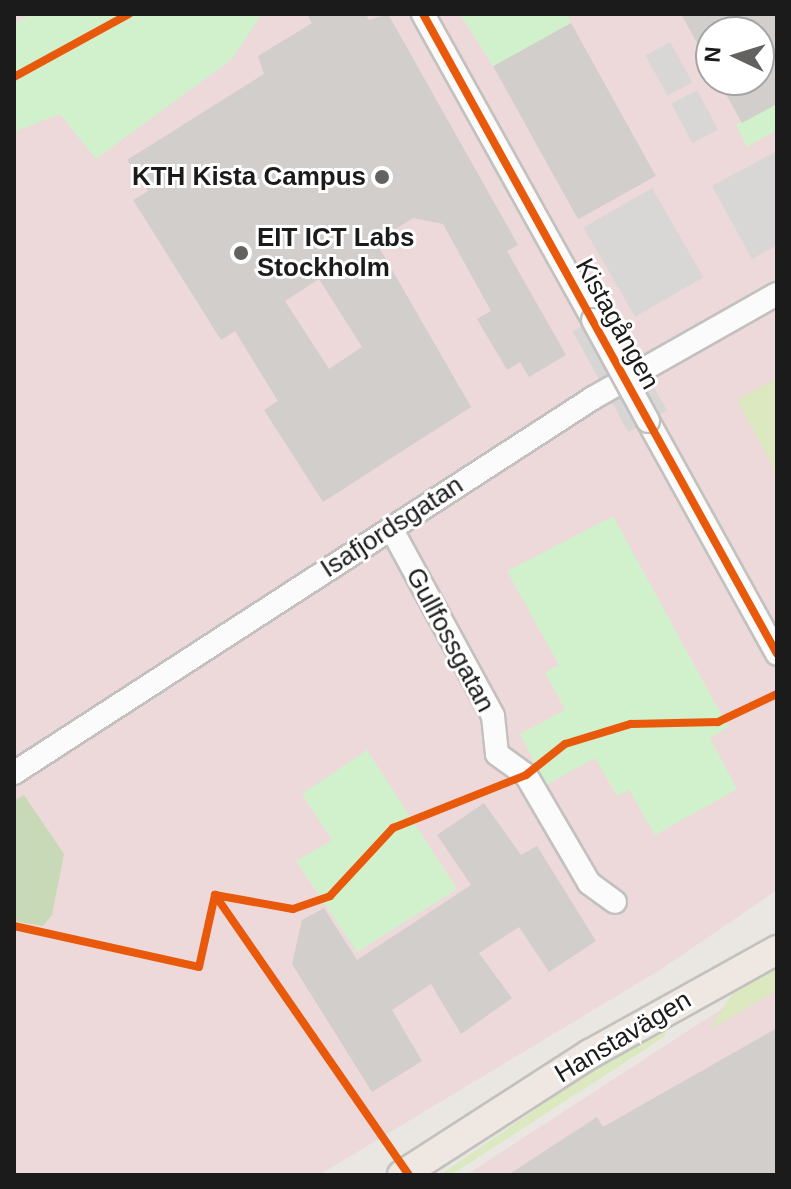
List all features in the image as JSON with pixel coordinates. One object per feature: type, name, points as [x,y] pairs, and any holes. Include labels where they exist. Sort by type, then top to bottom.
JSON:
[{"type":"main road","name":"Hanstavägen","points":[[402,1175],[590,1054],[777,950]]},
{"type":"main road","name":"Hanstavägen","points":[[427,1175],[473,1130]]},
{"type":"street","name":"Kistagången","points":[[423,14],[777,654]]},
{"type":"street","name":"Isafjordsgatan","points":[[14,773],[593,398],[777,294]]},
{"type":"street","name":"Gullfossgatan","points":[[391,528],[493,716],[497,754],[526,775],[589,883],[615,902]]},
{"type":"shaded area","points":[[14,14],[777,14],[777,890],[663,968],[319,1175],[14,1175]]},
{"type":"shaded area","points":[[670,42],[692,82],[668,96],[646,56]]},
{"type":"shaded area","points":[[695,91],[695,96],[700,96],[718,130],[693,143],[671,104]]},
{"type":"shaded area","points":[[777,151],[777,245],[752,259],[712,186]]},
{"type":"shaded area","points":[[652,188],[704,277],[635,317],[584,228]]},
{"type":"shaded area","points":[[777,973],[777,1175],[466,1175]]},
{"type":"green space","points":[[31,14],[262,14],[232,59],[96,159],[60,114],[14,132],[14,24]]},
{"type":"green space","points":[[460,14],[567,14],[571,23],[495,69]]},
{"type":"green space","points":[[777,101],[777,130],[747,147],[736,125]]},
{"type":"green space","points":[[777,378],[777,474],[737,400]]},
{"type":"green space","points":[[613,516],[728,727],[710,738],[737,789],[655,835],[629,790],[617,796],[595,758],[546,785],[520,734],[565,710],[545,672],[559,665],[507,571]]},
{"type":"green space","points":[[367,750],[457,889],[357,952],[296,861],[332,840],[302,794]]},
{"type":"green space","points":[[24,795],[64,854],[52,915],[43,926],[14,921],[14,801]]},
{"type":"green space","points":[[777,966],[777,991],[709,1030],[735,989]]},
{"type":"green space","points":[[668,1028],[664,1037],[451,1175],[440,1175],[584,1076]]},
{"type":"pier","points":[[611,310],[667,411],[628,432],[573,331]]},
{"type":"building","points":[[307,14],[366,14],[369,20],[388,14],[518,245],[507,251],[566,355],[529,377],[520,362],[507,370],[477,319],[491,311],[443,224],[413,218],[376,242],[471,407],[323,502],[264,410],[278,401],[235,331],[221,340],[133,200],[148,191],[127,160],[264,74],[258,56],[312,23]],"holes":[[[319,279],[362,347],[329,369],[285,301]]]},
{"type":"building","points":[[681,14],[777,14],[777,104],[742,123],[727,96],[775,96],[775,16],[695,16],[695,39]]},
{"type":"building","points":[[571,23],[656,176],[578,219],[493,66]]},
{"type":"building","points":[[484,803],[521,855],[537,846],[596,941],[549,972],[519,927],[479,953],[512,998],[461,1034],[431,984],[392,1010],[422,1061],[372,1092],[292,964],[302,920],[324,908],[357,960],[471,885],[437,835]]},
{"type":"building","points":[[777,1028],[777,1175],[508,1175],[597,1117],[603,1127]]},
{"type":"cycle path","points":[[14,77],[129,14]]},
{"type":"cycle path","points":[[423,14],[777,654]]},
{"type":"cycle path","points":[[215,895],[293,909],[330,896],[393,828],[526,775],[565,744],[631,724],[718,722],[777,694]]},
{"type":"cycle path","points":[[215,895],[409,1175]]},
{"type":"cycle path","points":[[14,926],[199,967],[215,895]]},
{"type":"place","name":"KTH Kista Campus","points":[[382,177]]},
{"type":"place","name":"EIT ICT Labs Stockholm","points":[[241,253]]}]
